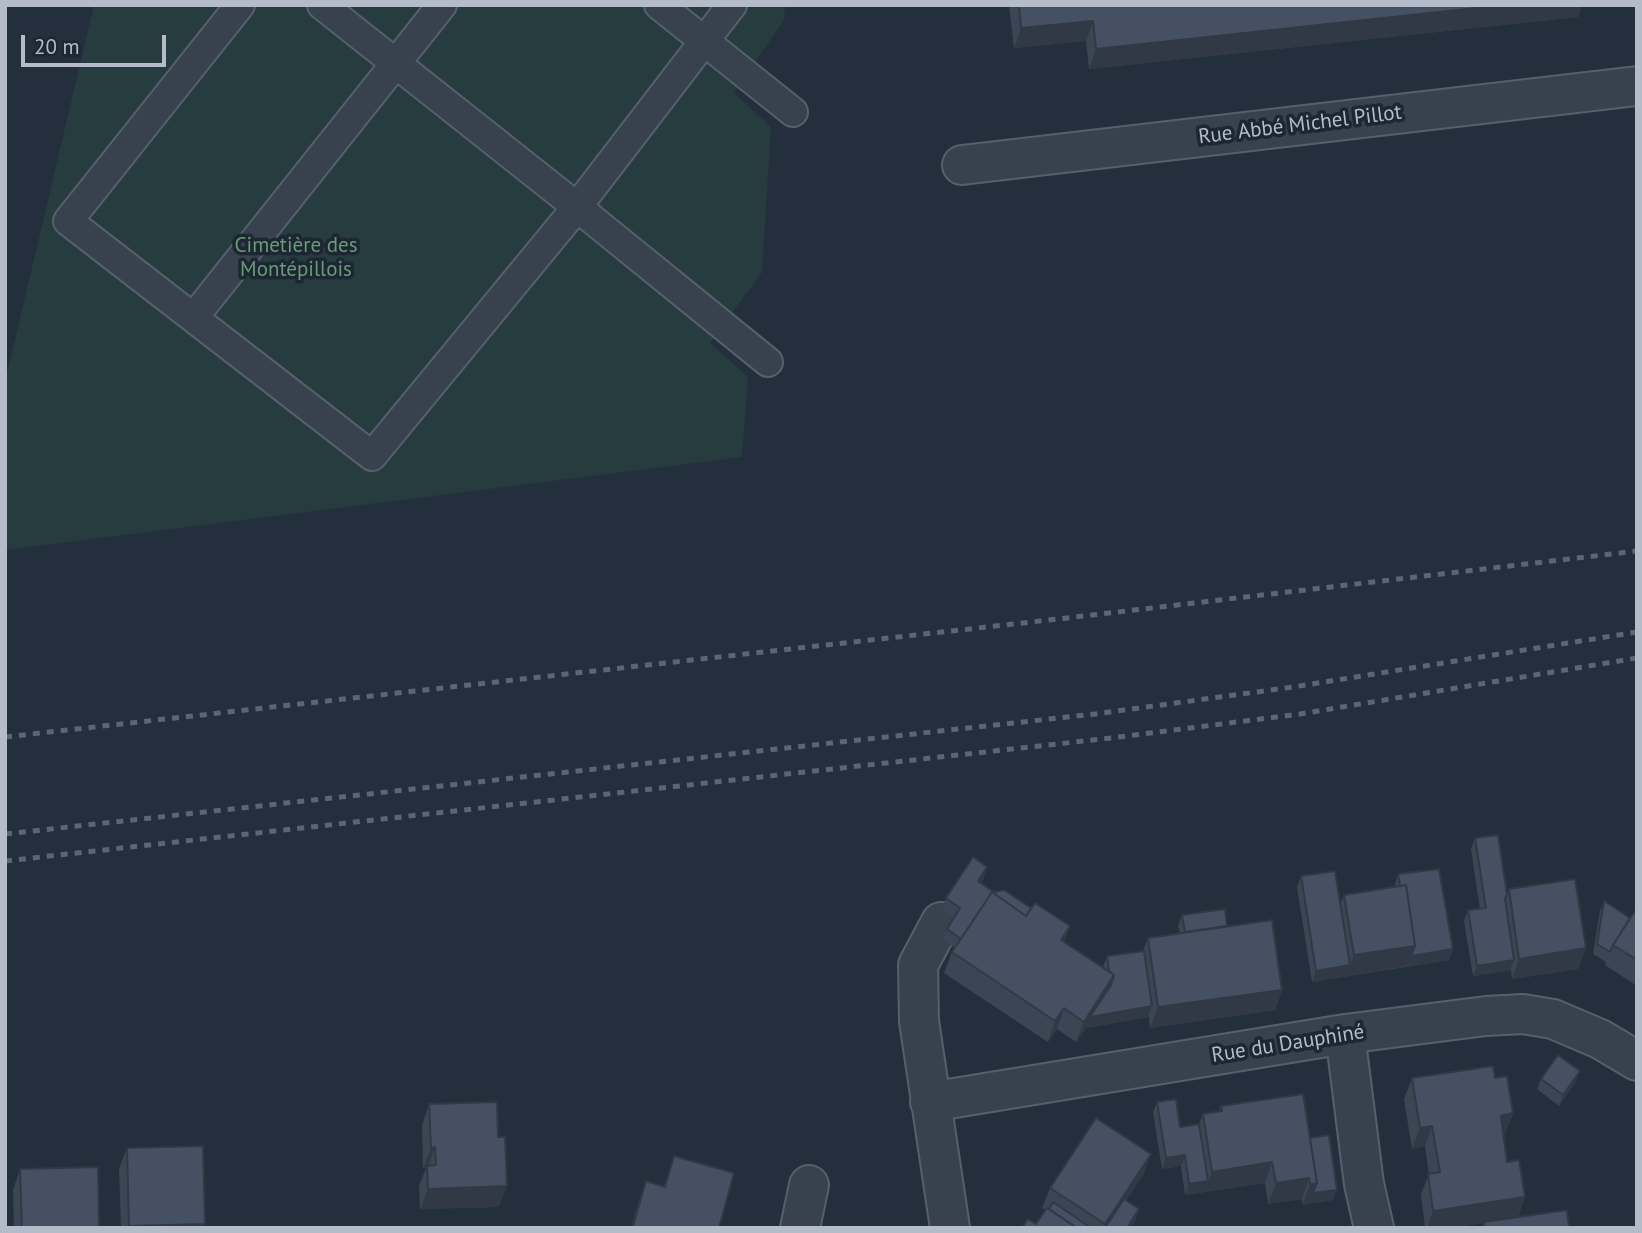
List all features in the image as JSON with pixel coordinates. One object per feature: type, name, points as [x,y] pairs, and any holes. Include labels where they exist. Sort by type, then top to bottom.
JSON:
[{"type":"street","name":"Rue Abbé Michel Pillot","points":[[962,165],[1637,86]]},
{"type":"street","points":[[941,922],[918,965],[919,1021],[950,1228]]},
{"type":"street","name":"Rue du Dauphiné","points":[[930,1102],[1345,1034],[1486,1016],[1523,1014],[1553,1019],[1577,1027],[1637,1061]]},
{"type":"street","points":[[1345,1034],[1359,1146],[1374,1228]]},
{"type":"street","points":[[800,1228],[809,1185]]},
{"type":"lane","points":[[240,5],[68,221],[372,456],[577,207],[732,5]]},
{"type":"lane","points":[[321,5],[768,362]]},
{"type":"lane","points":[[194,317],[442,5]]},
{"type":"lane","points":[[659,5],[793,112]]},
{"type":"green space","name":"Cimetière des Montépillois","points":[[94,5],[785,5],[784,20],[734,93],[771,127],[762,272],[710,343],[748,377],[742,457],[5,550],[5,382]]},
{"type":"building","points":[[1019,5],[1504,5],[1096,49],[1093,21],[1021,28]]},
{"type":"building","points":[[1498,835],[1514,960],[1477,966],[1468,910],[1486,908],[1475,838]]},
{"type":"building","points":[[973,857],[987,867],[978,881],[994,892],[1004,890],[1031,908],[1026,916],[992,892],[961,939],[947,929],[960,908],[946,898]]},
{"type":"building","points":[[1439,869],[1453,949],[1411,956],[1415,946],[1406,885],[1400,886],[1398,874]]},
{"type":"building","points":[[1335,871],[1350,965],[1316,971],[1301,876]]},
{"type":"building","points":[[1575,879],[1586,948],[1519,959],[1509,889]]},
{"type":"building","points":[[1406,885],[1415,946],[1354,955],[1344,895]]},
{"type":"building","points":[[992,892],[1026,916],[1035,903],[1070,926],[1061,940],[1114,975],[1084,1022],[1064,1008],[1055,1021],[952,952]]},
{"type":"building","points":[[1604,901],[1630,918],[1610,952],[1597,944]]},
{"type":"building","points":[[1637,908],[1637,960],[1613,945]]},
{"type":"building","points":[[1225,909],[1227,926],[1185,932],[1182,915]]},
{"type":"building","points":[[1272,920],[1282,990],[1158,1007],[1148,938]]},
{"type":"building","points":[[1144,951],[1152,1006],[1090,1017],[1111,985],[1114,975],[1109,971],[1107,956]]},
{"type":"building","points":[[1558,1055],[1580,1071],[1563,1095],[1541,1079]]},
{"type":"building","points":[[1493,1066],[1495,1078],[1507,1076],[1513,1113],[1501,1116],[1507,1162],[1519,1160],[1525,1197],[1433,1211],[1428,1174],[1440,1172],[1432,1126],[1420,1128],[1412,1078]]},
{"type":"building","points":[[1303,1094],[1317,1183],[1310,1185],[1309,1178],[1276,1183],[1272,1162],[1212,1172],[1203,1114],[1222,1111],[1221,1106]]},
{"type":"building","points":[[1176,1099],[1180,1127],[1199,1124],[1208,1181],[1189,1184],[1185,1155],[1166,1158],[1157,1102]]},
{"type":"building","points":[[497,1102],[498,1137],[505,1137],[507,1186],[428,1189],[427,1166],[436,1165],[435,1147],[431,1148],[429,1104]]},
{"type":"building","points":[[1096,1118],[1151,1154],[1105,1224],[1050,1188]]},
{"type":"building","points":[[1329,1135],[1337,1190],[1313,1193],[1317,1183],[1310,1138]]},
{"type":"building","points":[[203,1146],[205,1224],[129,1226],[127,1148]]},
{"type":"building","points":[[674,1156],[734,1173],[719,1228],[633,1226],[646,1181],[665,1187]]},
{"type":"building","points":[[98,1167],[99,1227],[22,1228],[20,1169]]},
{"type":"building","points":[[1124,1199],[1139,1209],[1127,1228],[1105,1228]]},
{"type":"building","points":[[1053,1202],[1091,1228],[1077,1228],[1049,1209]]},
{"type":"building","points":[[1047,1208],[1077,1228],[1022,1228],[1028,1219],[1036,1224]]},
{"type":"building","points":[[1567,1210],[1569,1228],[1484,1228],[1484,1222]]},
{"type":"railway","points":[[5,737],[1637,551]]},
{"type":"railway","points":[[5,834],[1095,714],[1293,687],[1637,632]]},
{"type":"railway","points":[[5,861],[1111,738],[1300,714],[1637,658]]}]
